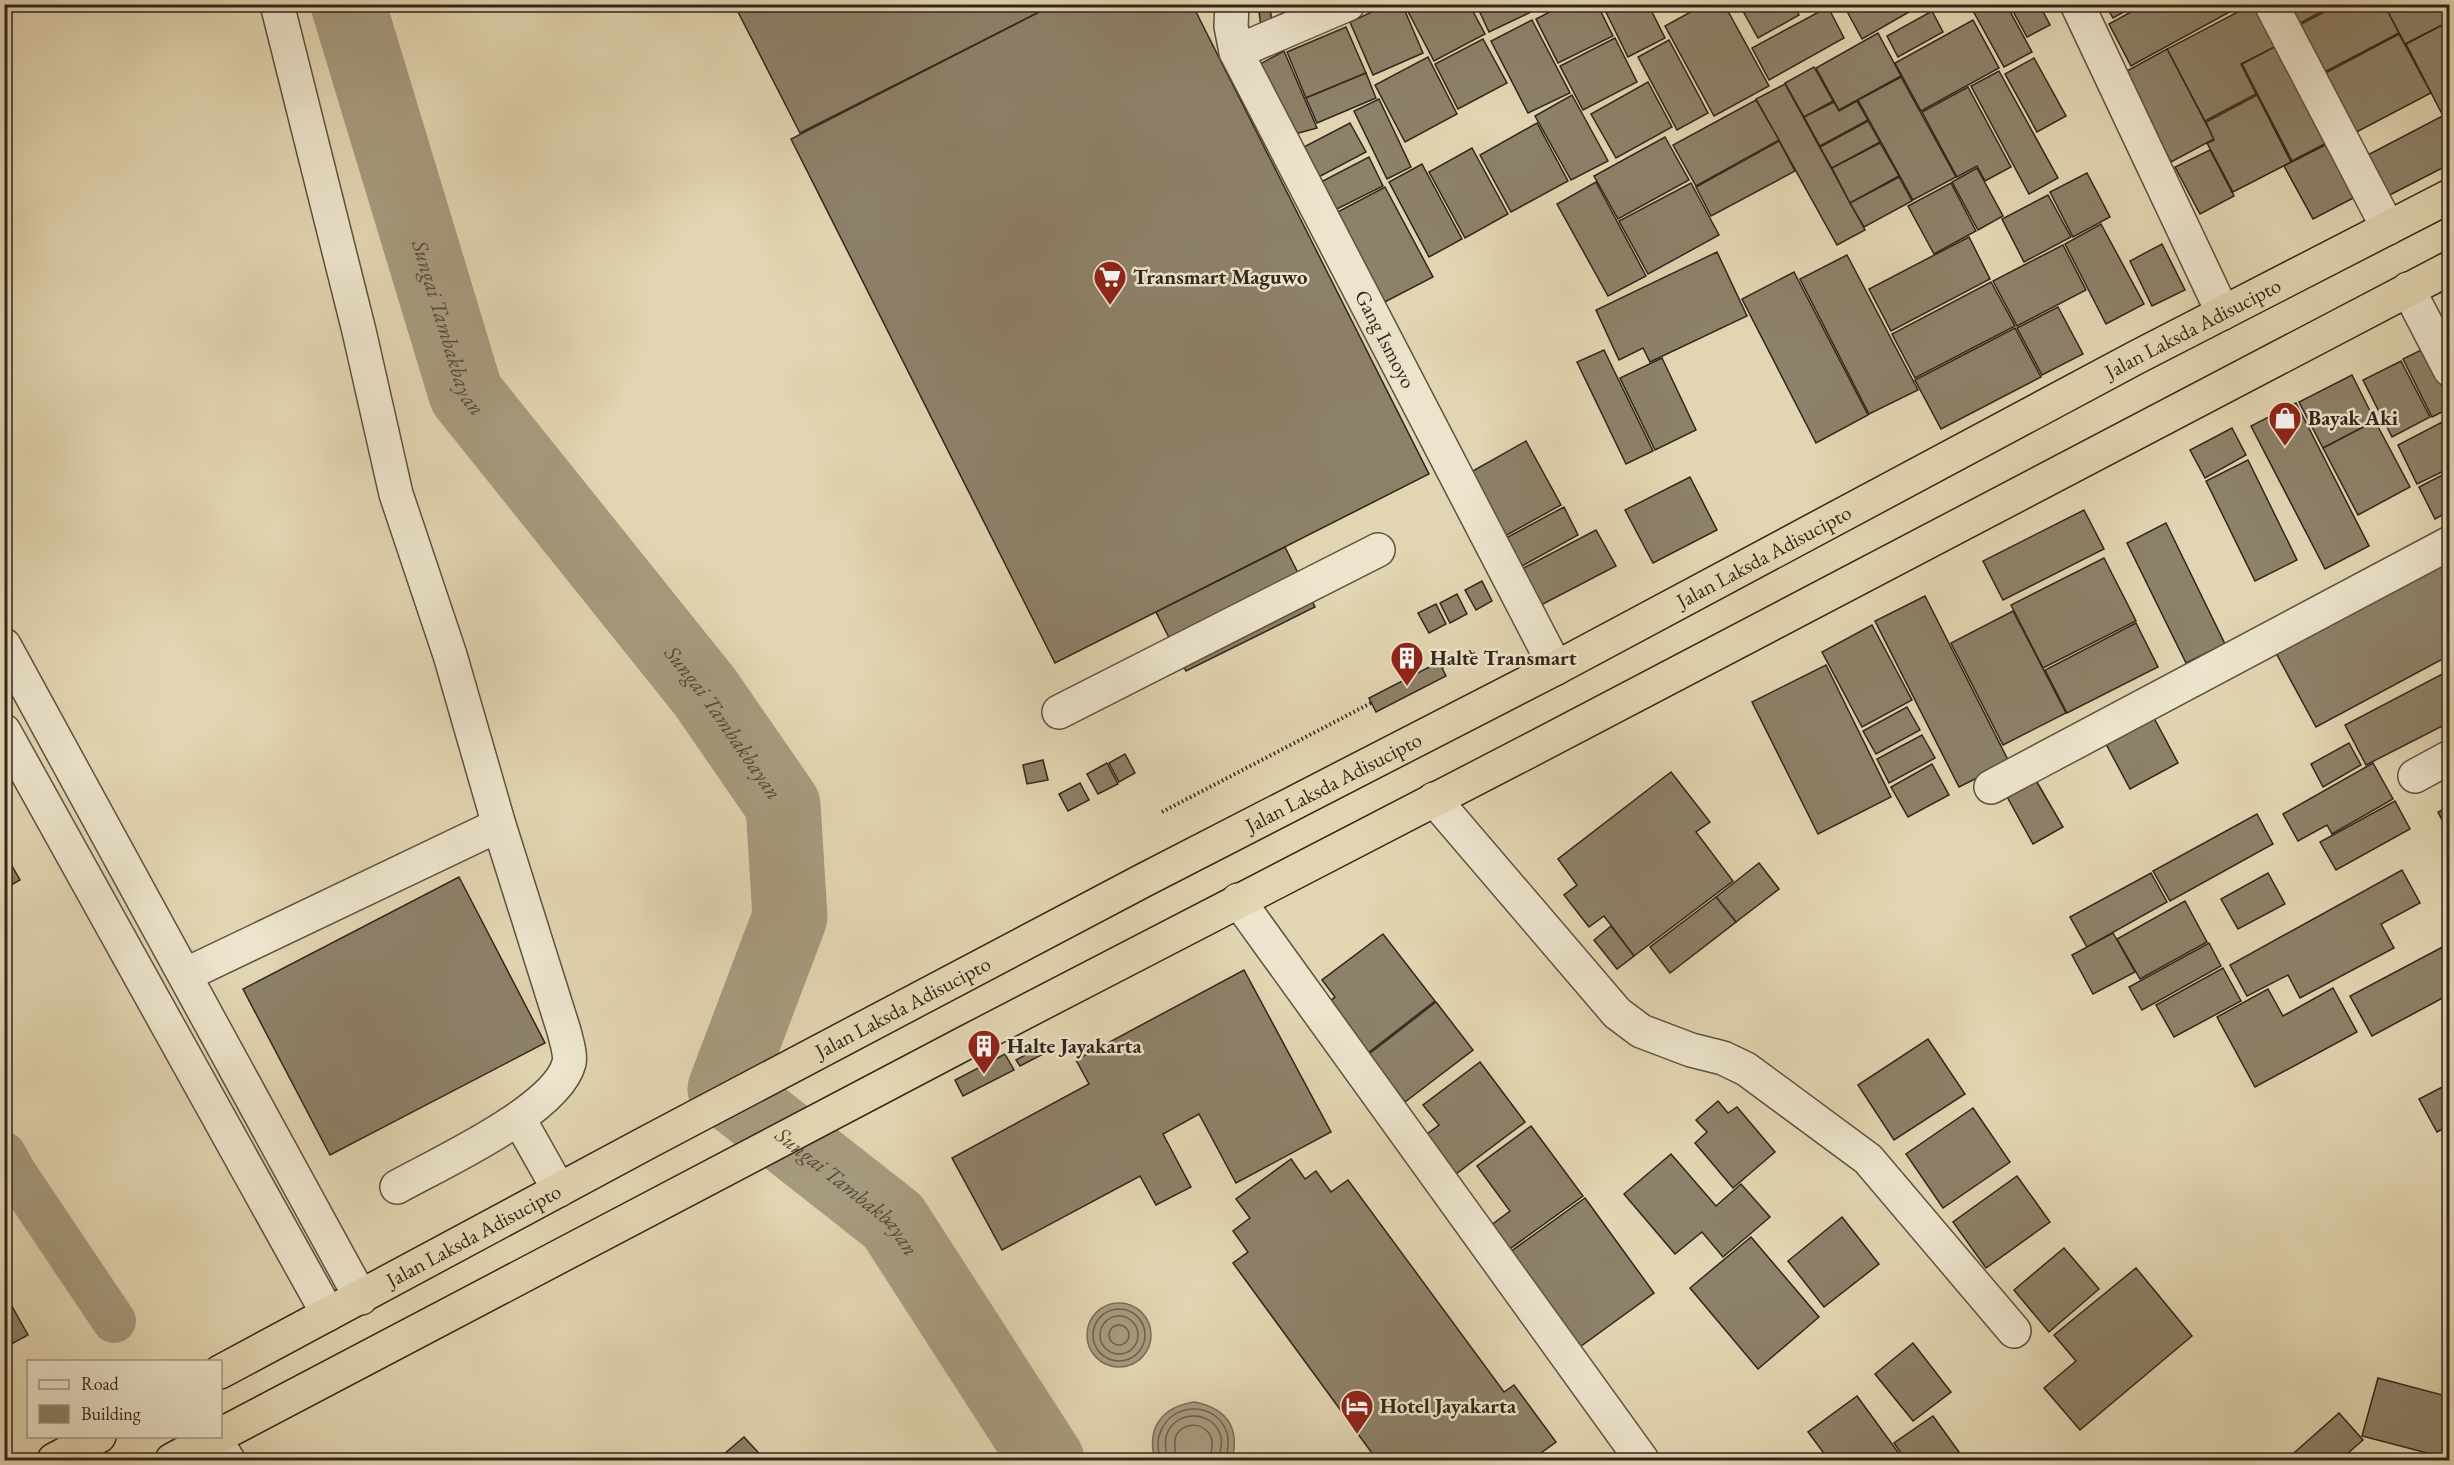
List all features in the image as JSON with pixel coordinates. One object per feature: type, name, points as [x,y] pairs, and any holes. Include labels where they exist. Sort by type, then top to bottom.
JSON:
[{"type":"highway","name":"Jalan Laksda Adisucipto","points":[[222,1371],[896,1011],[1156,874],[1556,669],[2223,313],[2450,196]]},
{"type":"highway","points":[[172,1461],[220,1442],[675,1196],[927,1063],[2450,268]]},
{"type":"highway","points":[[54,1461],[97,1438]]},
{"type":"street","points":[[277,4],[356,320],[396,494],[450,655],[499,825],[564,1031],[570,1062],[556,1088],[519,1119],[397,1187]]},
{"type":"street","name":"Gang Ismoyo","points":[[1232,4],[1231,26],[1236,52],[1556,669]]},
{"type":"street","points":[[1236,52],[1348,4]]},
{"type":"street","points":[[2077,4],[2223,313]]},
{"type":"street","points":[[2271,4],[2388,228]]},
{"type":"street","points":[[2409,289],[2450,370]]},
{"type":"street","points":[[1991,787],[2450,543]]},
{"type":"street","points":[[1059,712],[1378,550]]},
{"type":"street","points":[[4,645],[361,1298]]},
{"type":"street","points":[[4,731],[328,1314]]},
{"type":"street","points":[[2415,776],[2450,758]]},
{"type":"street","points":[[1434,799],[1617,1013],[1641,1031],[1690,1050],[1724,1058],[1746,1069],[1868,1159],[2013,1331]]},
{"type":"street","points":[[185,975],[499,825]]},
{"type":"street","points":[[88,881],[122,861]]},
{"type":"street","points":[[1238,900],[1641,1461]]},
{"type":"street","points":[[519,1119],[559,1190]]},
{"type":"path","points":[[1442,667],[1472,651],[1478,663]]},
{"type":"path","points":[[1162,812],[1371,703]]},
{"type":"water","points":[[1113,1303],[1125,1303],[1142,1312],[1149,1323],[1151,1335],[1149,1347],[1142,1358],[1125,1367],[1113,1367],[1101,1362],[1092,1353],[1087,1341],[1087,1329],[1092,1317],[1101,1308]]},
{"type":"water","points":[[1194,1402],[1215,1409],[1228,1421],[1234,1438],[1232,1460],[1155,1460],[1153,1438],[1159,1421],[1173,1409]]},
{"type":"building","points":[[747,4],[1055,4],[800,133],[737,10]]},
{"type":"building","name":"Transmart Maguwo","points":[[1055,4],[1192,4],[1429,474],[1055,663],[791,139]]},
{"type":"building","points":[[1258,4],[1270,4],[1272,26],[1261,27]]},
{"type":"building","points":[[1286,4],[1309,4],[1290,13]]},
{"type":"building","points":[[1389,4],[1402,4],[1423,53],[1373,75],[1350,22]]},
{"type":"building","points":[[1404,4],[1469,4],[1485,34],[1434,61]]},
{"type":"building","points":[[1476,4],[1530,4],[1533,11],[1489,32]]},
{"type":"building","points":[[1565,4],[1597,4],[1613,36],[1558,63],[1536,19]]},
{"type":"building","points":[[1602,4],[1648,4],[1665,38],[1628,57]]},
{"type":"building","points":[[1705,4],[1724,4],[1769,86],[1714,116],[1665,26]]},
{"type":"building","points":[[1739,4],[1793,4],[1799,15],[1758,38]]},
{"type":"building","points":[[1843,4],[1923,4],[1862,39]]},
{"type":"building","points":[[1979,4],[2006,4],[2032,52],[2004,67],[1972,9]]},
{"type":"building","points":[[2009,4],[2039,4],[2050,25],[2027,37]]},
{"type":"building","points":[[2105,4],[2138,4],[2113,18]]},
{"type":"building","points":[[2145,4],[2244,4],[2131,66],[2109,24]]},
{"type":"building","points":[[2253,4],[2264,4],[2284,42],[2241,64],[2256,94],[2205,121],[2167,49]]},
{"type":"building","points":[[2276,4],[2336,4],[2289,29]]},
{"type":"building","points":[[2339,4],[2384,4],[2399,33],[2315,77],[2290,30]]},
{"type":"building","points":[[2384,4],[2450,4],[2450,21],[2405,44]]},
{"type":"building","points":[[1828,7],[1844,38],[1769,80],[1752,48]]},
{"type":"building","points":[[1932,11],[1943,32],[1898,57],[1887,36]]},
{"type":"building","points":[[1532,20],[1570,93],[1528,113],[1491,41]]},
{"type":"building","points":[[1973,20],[1999,68],[1921,111],[1895,63]]},
{"type":"building","points":[[2450,21],[2450,110],[2442,114],[2406,44]]},
{"type":"building","points":[[1346,27],[1366,73],[1306,98],[1287,52]]},
{"type":"building","points":[[1878,33],[1901,76],[1839,110],[1816,68]]},
{"type":"building","points":[[2399,34],[2431,93],[2347,137],[2316,78]]},
{"type":"building","points":[[1615,38],[1637,82],[1583,110],[1560,66]]},
{"type":"building","points":[[1483,39],[1507,83],[1458,109],[1435,64]]},
{"type":"building","points":[[1669,40],[1708,113],[1677,130],[1638,57]]},
{"type":"building","points":[[2284,42],[2334,139],[2292,161],[2242,64]]},
{"type":"building","points":[[2167,49],[2214,139],[2171,162],[2125,72]]},
{"type":"building","points":[[1284,51],[1317,128],[1291,135],[1260,64]]},
{"type":"building","points":[[1428,57],[1457,114],[1405,142],[1375,85]]},
{"type":"building","points":[[2034,58],[2066,116],[2037,132],[2005,74]]},
{"type":"building","points":[[1814,67],[1833,101],[1804,117],[1785,83]]},
{"type":"building","points":[[1999,71],[2058,178],[2029,194],[1971,86]]},
{"type":"building","points":[[1366,73],[1376,98],[1317,123],[1306,98]]},
{"type":"building","points":[[1901,77],[1956,177],[1913,200],[1858,100]]},
{"type":"building","points":[[1648,82],[1672,127],[1616,158],[1591,114]]},
{"type":"building","points":[[1785,84],[1865,230],[1837,245],[1756,99]]},
{"type":"building","points":[[1968,87],[2011,167],[1985,181],[1977,166],[1957,177],[1922,112]]},
{"type":"building","points":[[1572,95],[1608,161],[1571,180],[1535,116]]},
{"type":"building","points":[[2257,95],[2291,162],[2233,192],[2207,143],[2214,140],[2206,122]]},
{"type":"building","points":[[1379,99],[1411,167],[1387,179],[1354,111]]},
{"type":"building","points":[[1756,100],[1779,140],[1696,186],[1673,145]]},
{"type":"building","points":[[1857,101],[1868,120],[1820,146],[1804,117],[1834,102],[1839,111]]},
{"type":"building","points":[[2450,112],[2450,164],[2382,199],[2360,159]]},
{"type":"building","points":[[1868,121],[1880,142],[1832,168],[1820,147]]},
{"type":"building","points":[[1350,123],[1366,152],[1313,180],[1298,150]]},
{"type":"building","points":[[1537,123],[1568,181],[1511,212],[1480,155]]},
{"type":"building","points":[[1665,137],[1689,180],[1618,219],[1594,176]]},
{"type":"building","points":[[2335,140],[2363,193],[2313,219],[2284,166]]},
{"type":"building","points":[[1779,141],[1795,171],[1711,216],[1696,187]]},
{"type":"building","points":[[1880,143],[1899,176],[1850,203],[1832,168]]},
{"type":"building","points":[[1472,148],[1508,214],[1465,238],[1429,172]]},
{"type":"building","points":[[2210,150],[2234,196],[2200,214],[2175,167]]},
{"type":"building","points":[[1369,157],[1383,186],[1329,213],[1315,185]]},
{"type":"building","points":[[1422,164],[1462,239],[1429,257],[1389,182]]},
{"type":"building","points":[[1977,168],[2003,216],[1978,230],[1952,182]]},
{"type":"building","points":[[2087,173],[2110,217],[2073,237],[2050,192]]},
{"type":"building","points":[[1899,177],[1912,201],[1864,227],[1850,203]]},
{"type":"building","points":[[1596,182],[1646,276],[1608,296],[1557,204]]},
{"type":"building","points":[[1691,183],[1719,235],[1648,274],[1619,221]]},
{"type":"building","points":[[1951,183],[1976,231],[1934,254],[1908,206]]},
{"type":"building","points":[[1385,187],[1433,277],[1379,305],[1332,215]]},
{"type":"building","points":[[2048,195],[2071,237],[2024,262],[2002,219]]},
{"type":"building","points":[[2101,224],[2144,304],[2106,324],[2065,244]]},
{"type":"building","points":[[1969,237],[1990,279],[1891,331],[1869,289]]},
{"type":"building","points":[[2162,244],[2185,290],[2152,306],[2130,261]]},
{"type":"building","points":[[2063,245],[2086,290],[2017,326],[1993,281]]},
{"type":"building","points":[[1717,252],[1747,316],[1650,362],[1643,348],[1619,360],[1596,310]]},
{"type":"building","points":[[1847,255],[1918,390],[1869,414],[1800,279]]},
{"type":"building","points":[[1794,272],[1868,415],[1816,443],[1742,299]]},
{"type":"building","points":[[1991,282],[2015,326],[1915,378],[1892,334]]},
{"type":"building","points":[[2058,307],[2083,354],[2042,375],[2017,328]]},
{"type":"building","points":[[2015,328],[2041,377],[1941,429],[1915,380]]},
{"type":"building","points":[[2433,344],[2450,376],[2450,408],[2432,417],[2403,359]]},
{"type":"building","points":[[1604,350],[1653,451],[1626,464],[1577,362]]},
{"type":"building","points":[[1662,358],[1696,430],[1655,450],[1620,378]]},
{"type":"building","points":[[2401,361],[2430,417],[2392,437],[2363,380]]},
{"type":"building","points":[[2352,375],[2375,421],[2323,448],[2299,402]]},
{"type":"building","points":[[2296,403],[2369,546],[2325,569],[2251,426]]},
{"type":"building","points":[[2450,418],[2450,468],[2417,484],[2398,445]]},
{"type":"building","points":[[2375,421],[2410,487],[2358,515],[2323,448]]},
{"type":"building","points":[[2232,428],[2246,455],[2205,478],[2190,450]]},
{"type":"building","points":[[1526,441],[1561,505],[1505,536],[1471,472]]},
{"type":"building","points":[[2248,460],[2297,560],[2255,581],[2206,481]]},
{"type":"building","points":[[2450,471],[2450,511],[2435,519],[2419,487]]},
{"type":"building","points":[[1690,477],[1717,530],[1653,563],[1625,510]]},
{"type":"building","points":[[1564,507],[1578,535],[1522,566],[1506,538]]},
{"type":"building","points":[[2084,510],[2104,549],[2003,600],[1983,561]]},
{"type":"building","points":[[2166,523],[2225,644],[2186,663],[2127,543]]},
{"type":"building","points":[[1596,530],[1616,566],[1541,605],[1522,569]]},
{"type":"building","points":[[2450,545],[2450,655],[2316,727],[2270,642]]},
{"type":"building","points":[[1285,547],[1315,607],[1186,671],[1156,612]]},
{"type":"building","points":[[2104,558],[2136,621],[2043,668],[2011,605]]},
{"type":"building","points":[[1482,581],[1492,601],[1476,610],[1465,590]]},
{"type":"building","points":[[1457,594],[1467,614],[1450,623],[1440,603]]},
{"type":"building","points":[[1925,596],[2009,762],[1959,787],[1875,621]]},
{"type":"building","points":[[1436,604],[1446,624],[1429,633],[1418,613]]},
{"type":"building","points":[[2013,611],[2066,713],[2003,745],[1951,643]]},
{"type":"building","points":[[2136,623],[2158,667],[2067,713],[2045,670]]},
{"type":"building","points":[[1872,625],[1912,700],[1862,727],[1822,652]]},
{"type":"building","name":"Halte Transmart","points":[[1439,662],[1446,676],[1376,712],[1369,698]]},
{"type":"building","points":[[1826,665],[1891,797],[1818,834],[1752,702]]},
{"type":"building","points":[[2450,670],[2450,722],[2366,765],[2345,725]]},
{"type":"building","points":[[1907,707],[1920,730],[1876,754],[1863,731]]},
{"type":"building","points":[[2154,718],[2178,763],[2130,789],[2106,744]]},
{"type":"building","points":[[1922,735],[1935,758],[1889,783],[1877,759]]},
{"type":"building","points":[[2349,743],[2361,765],[2323,787],[2311,764]]},
{"type":"building","points":[[1125,754],[1135,773],[1119,782],[1109,763]]},
{"type":"building","points":[[1043,760],[1048,780],[1027,784],[1023,765]]},
{"type":"building","points":[[1107,763],[1118,784],[1098,794],[1087,774]]},
{"type":"building","points":[[2373,763],[2393,799],[2332,834],[2327,825],[2298,841],[2283,814]]},
{"type":"building","points":[[1932,764],[1949,795],[1908,817],[1891,787]]},
{"type":"building","points":[[1671,772],[1710,822],[1696,832],[1733,881],[1634,956],[1604,916],[1589,927],[1564,895],[1577,885],[1558,859]]},
{"type":"building","points":[[2034,777],[2063,827],[2033,844],[2005,793]]},
{"type":"building","points":[[1080,783],[1089,800],[1068,811],[1059,794]]},
{"type":"building","points":[[2395,801],[2410,829],[2336,870],[2320,842]]},
{"type":"building","points":[[2450,806],[2450,836],[2438,812]]},
{"type":"building","points":[[2257,814],[2273,844],[2170,901],[2153,871]]},
{"type":"building","points":[[4,852],[20,880],[4,889]]},
{"type":"building","points":[[1759,863],[1779,889],[1736,922],[1716,897]]},
{"type":"building","points":[[2402,870],[2420,903],[2381,924],[2394,948],[2300,998],[2288,975],[2247,996],[2230,965]]},
{"type":"building","points":[[2151,873],[2167,902],[2087,947],[2070,917]]},
{"type":"building","points":[[2268,873],[2285,904],[2238,929],[2221,899]]},
{"type":"building","points":[[459,877],[545,1043],[330,1155],[243,989]]},
{"type":"building","points":[[1716,897],[1736,922],[1670,973],[1650,947]]},
{"type":"building","points":[[2185,901],[2207,942],[2140,979],[2117,939]]},
{"type":"building","points":[[1611,926],[1634,956],[1617,969],[1594,940]]},
{"type":"building","points":[[2113,933],[2135,972],[2093,994],[2072,955]]},
{"type":"building","points":[[1383,934],[1435,1001],[1359,1060],[1320,1009],[1335,997],[1322,980]]},
{"type":"building","points":[[2209,943],[2221,966],[2142,1010],[2129,987]]},
{"type":"building","points":[[2450,943],[2450,994],[2372,1036],[2350,996]]},
{"type":"building","points":[[2223,968],[2241,1001],[2174,1037],[2156,1005]]},
{"type":"building","points":[[1244,970],[1331,1132],[1236,1183],[1199,1114],[1163,1134],[1191,1187],[1156,1205],[1140,1176],[1002,1250],[952,1158],[1089,1084],[1076,1060]]},
{"type":"building","points":[[2333,988],[2357,1032],[2255,1087],[2217,1017],[2268,989],[2283,1016]]},
{"type":"building","points":[[1436,1002],[1473,1050],[1405,1102],[1369,1054]]},
{"type":"building","points":[[1928,1039],[1965,1094],[1894,1140],[1858,1085]]},
{"type":"building","points":[[1047,1043],[1051,1050],[1020,1066],[1016,1060]]},
{"type":"building","name":"Halte Jayakarta","points":[[1005,1054],[1014,1070],[963,1096],[955,1080]]},
{"type":"building","points":[[1480,1062],[1525,1122],[1452,1177],[1422,1138],[1439,1125],[1423,1105]]},
{"type":"building","points":[[2450,1083],[2450,1125],[2437,1132],[2419,1099]]},
{"type":"building","points":[[1718,1101],[1728,1113],[1737,1107],[1775,1152],[1733,1188],[1695,1143],[1707,1132],[1696,1120]]},
{"type":"building","points":[[1973,1108],[2010,1162],[1943,1208],[1906,1154]]},
{"type":"building","points":[[1531,1126],[1583,1196],[1500,1256],[1482,1232],[1510,1211],[1477,1166]]},
{"type":"building","points":[[1671,1154],[1716,1206],[1741,1184],[1770,1217],[1723,1257],[1702,1232],[1675,1254],[1624,1194]]},
{"type":"building","points":[[1291,1159],[1305,1179],[1316,1171],[1331,1192],[1348,1180],[1504,1392],[1514,1385],[1556,1442],[1531,1460],[1377,1460],[1233,1263],[1248,1252],[1233,1231],[1250,1218],[1236,1199]]},
{"type":"building","points":[[2017,1176],[2050,1222],[1986,1268],[1953,1222]]},
{"type":"building","points":[[1585,1198],[1654,1293],[1573,1352],[1503,1257]]},
{"type":"building","points":[[1842,1217],[1879,1264],[1824,1307],[1788,1261]]},
{"type":"building","points":[[1751,1237],[1819,1317],[1758,1369],[1690,1288]]},
{"type":"building","points":[[2064,1248],[2099,1289],[2049,1332],[2014,1290]]},
{"type":"building","points":[[2136,1268],[2192,1336],[2080,1430],[2044,1388],[2076,1361],[2054,1335]]},
{"type":"building","points":[[4,1292],[28,1335],[4,1348]]},
{"type":"building","points":[[1913,1343],[1951,1392],[1913,1421],[1875,1374]]},
{"type":"building","points":[[2378,1378],[2450,1397],[2450,1459],[2362,1436]]},
{"type":"building","points":[[1857,1396],[1903,1459],[1829,1460],[1808,1432]]},
{"type":"building","points":[[2339,1413],[2363,1440],[2340,1460],[2286,1460]]},
{"type":"building","points":[[1933,1416],[1959,1452],[1947,1460],[1906,1460],[1894,1443]]},
{"type":"building","points":[[744,1437],[765,1460],[717,1460]]},
{"type":"waterway","name":"Sungai Tambakbayan","points":[[348,4],[466,394],[705,692],[783,805],[790,917],[725,1089],[893,1221],[1047,1460]]},
{"type":"waterway","points":[[4,1154],[114,1321]]},
{"type":"place","name":"Transmart Maguwo","points":[[1110,306]]},
{"type":"place","name":"Bayak Aki","points":[[2285,447]]},
{"type":"place","name":"Halte Transmart","points":[[1407,687]]},
{"type":"place","name":"Halte Jayakarta","points":[[984,1075]]},
{"type":"place","name":"Hotel Jayakarta","points":[[1357,1435]]}]
